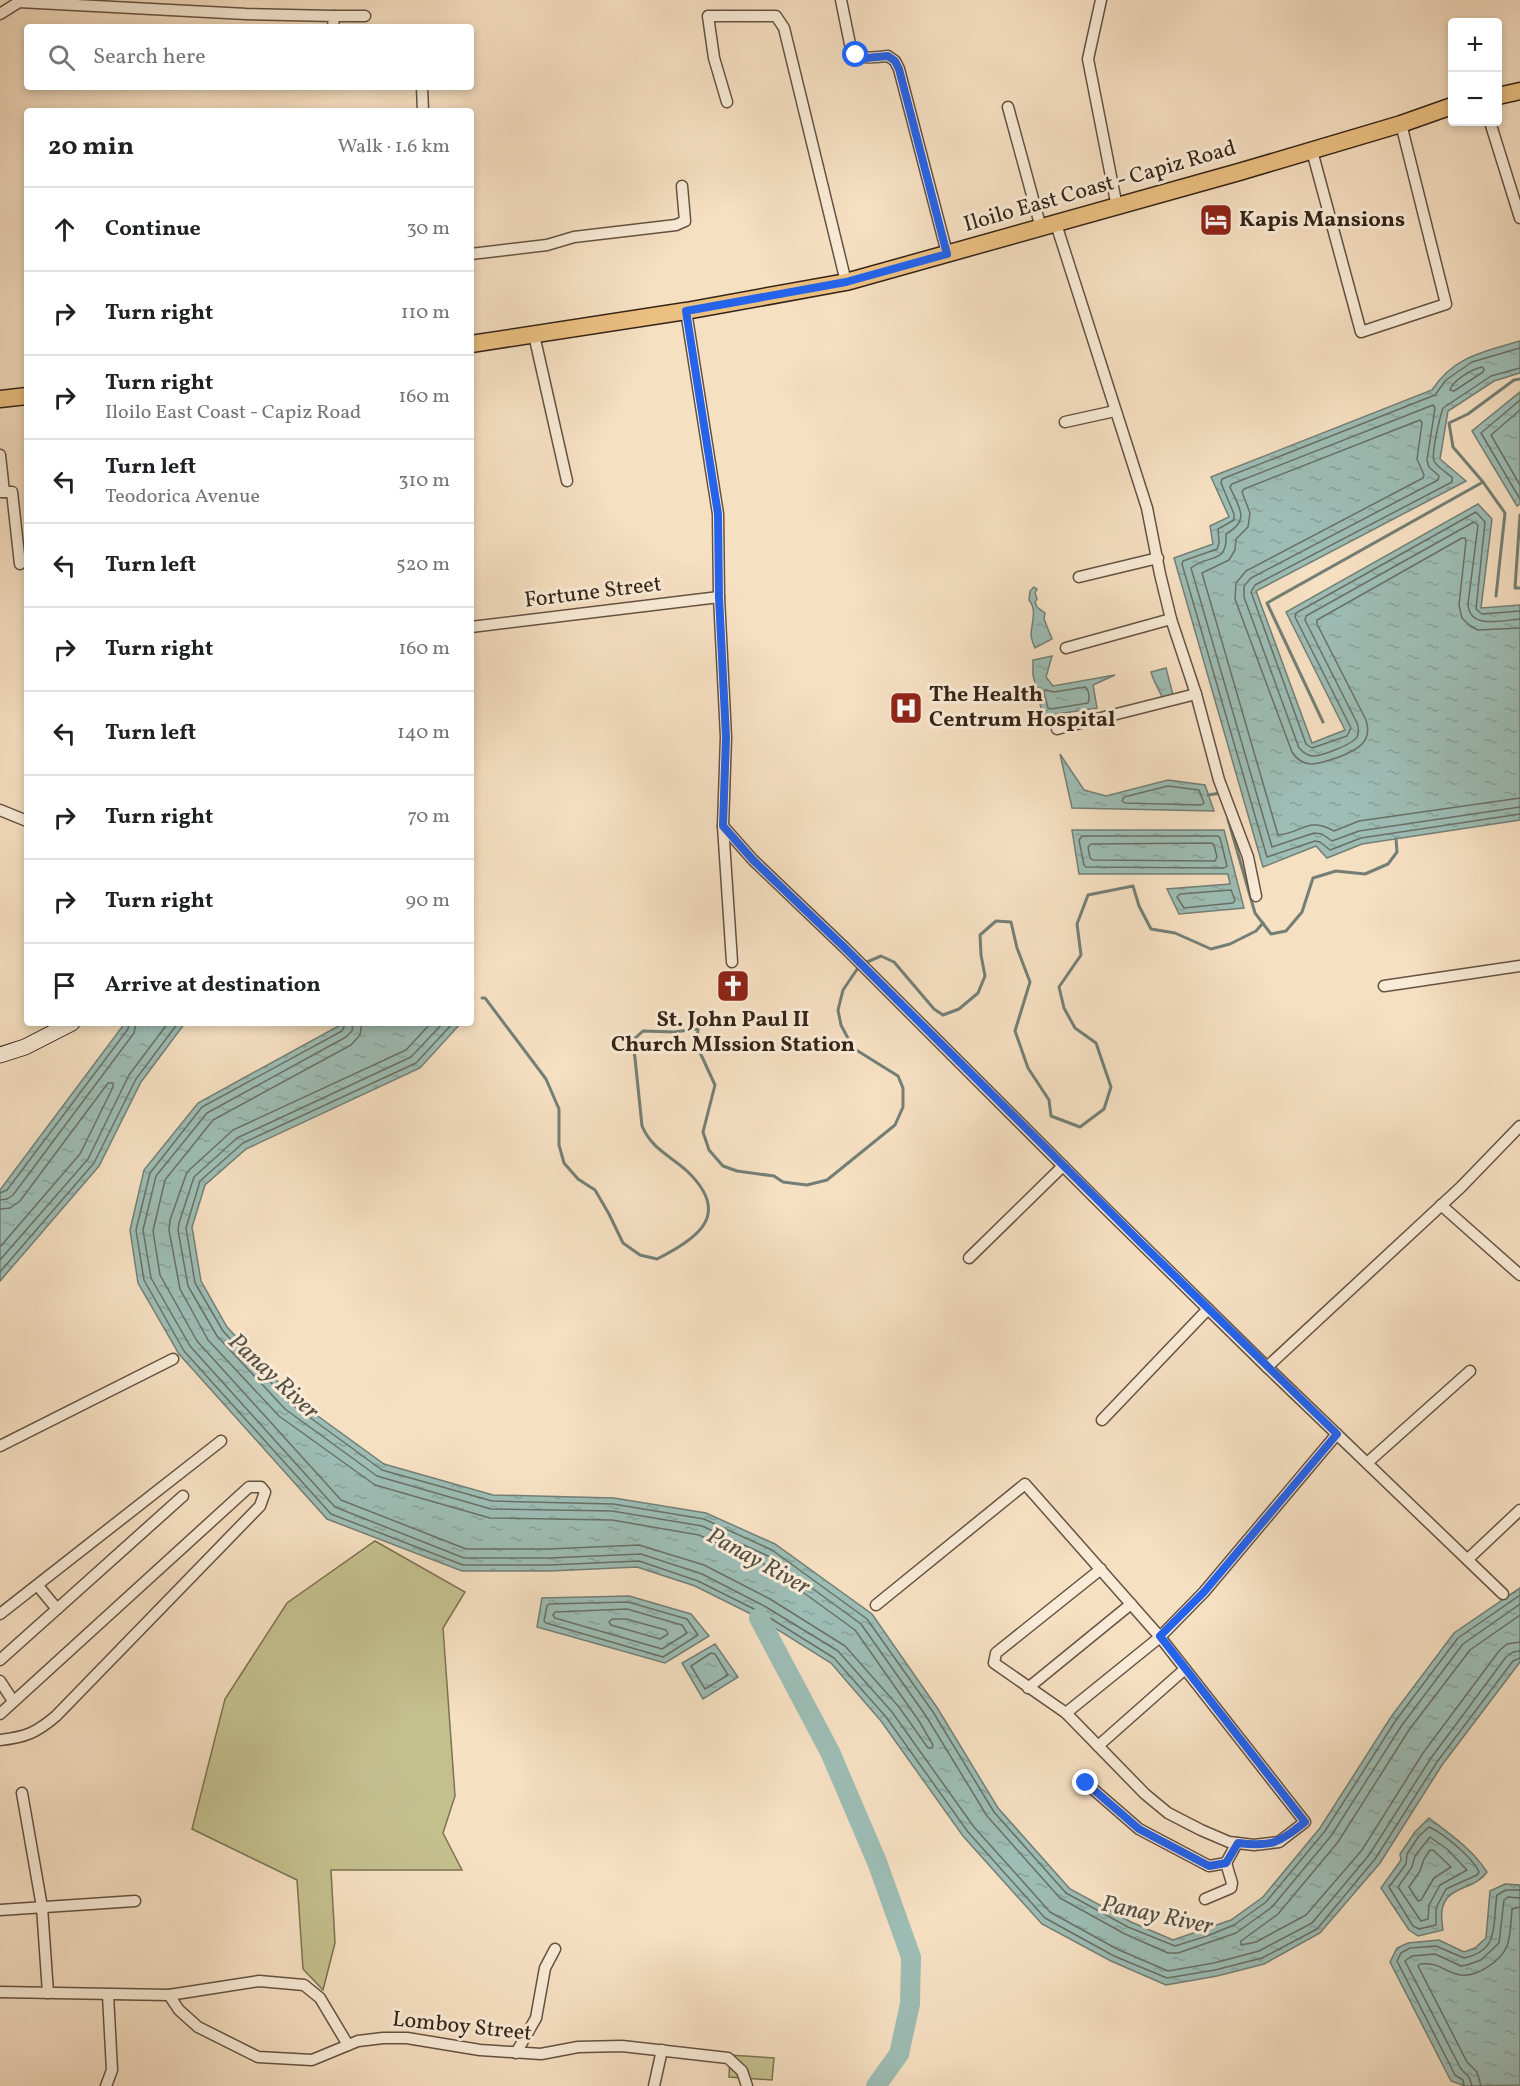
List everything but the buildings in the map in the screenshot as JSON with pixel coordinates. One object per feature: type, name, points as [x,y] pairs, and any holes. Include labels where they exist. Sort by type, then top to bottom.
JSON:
[{"type":"main road","points":[[1502,95],[1520,91]]},
{"type":"main road","name":"Iloilo East Coast - Capiz Road","points":[[474,344],[686,311],[846,282],[1312,151],[1448,107]]},
{"type":"main road","points":[[0,399],[24,396]]},
{"type":"main road","points":[[0,1055],[25,1047],[66,1026]]},
{"type":"street","points":[[841,0],[851,50],[856,55],[866,58],[888,56],[895,61],[899,69],[947,254]]},
{"type":"street","points":[[1101,0],[1088,59],[1117,207]]},
{"type":"street","points":[[0,14],[19,2],[246,14],[334,22],[365,16]]},
{"type":"street","points":[[727,102],[714,58],[708,16],[776,15],[784,28],[846,282]]},
{"type":"street","points":[[422,90],[423,108]]},
{"type":"street","points":[[1008,107],[1147,508],[1171,619],[1196,694],[1219,780],[1248,857],[1256,896]]},
{"type":"street","points":[[1312,151],[1361,332],[1446,304],[1401,124]]},
{"type":"street","points":[[1491,126],[1520,219]]},
{"type":"street","points":[[474,255],[548,245],[574,237],[676,225],[685,221],[682,186]]},
{"type":"street","points":[[686,311],[718,514],[719,597],[726,737],[723,826],[732,962]]},
{"type":"street","points":[[534,335],[567,481]]},
{"type":"street","points":[[1065,422],[1115,411]]},
{"type":"street","points":[[0,454],[2,492],[12,492],[20,564]]},
{"type":"street","points":[[1079,577],[1158,558]]},
{"type":"street","name":"Fortune Street","points":[[474,627],[719,597]]},
{"type":"street","points":[[1066,648],[1171,619]]},
{"type":"street","points":[[1058,729],[1196,694]]},
{"type":"street","points":[[0,810],[24,820]]},
{"type":"street","points":[[723,826],[753,860],[1208,1309],[1503,1594]]},
{"type":"street","points":[[1384,986],[1520,966]]},
{"type":"street","points":[[1267,1367],[1441,1205],[1520,1126]]},
{"type":"street","points":[[969,1258],[1063,1166]]},
{"type":"street","points":[[1441,1205],[1520,1275]]},
{"type":"street","points":[[1102,1420],[1208,1309]]},
{"type":"street","points":[[0,1446],[173,1359]]},
{"type":"street","points":[[1367,1463],[1470,1371]]},
{"type":"street","points":[[1066,1713],[1160,1636],[1204,1592],[1337,1434]]},
{"type":"street","points":[[0,1614],[221,1441]]},
{"type":"street","points":[[876,1605],[1025,1484],[1101,1569],[1131,1604],[1160,1636],[1305,1822],[1279,1842],[1254,1845],[1229,1842],[1168,1813],[1145,1794],[1066,1713],[993,1663],[996,1653],[1101,1569]]},
{"type":"street","points":[[0,1714],[249,1487],[261,1487],[265,1492],[260,1506],[56,1716],[38,1731],[24,1737],[0,1740]]},
{"type":"street","points":[[0,1660],[183,1496]]},
{"type":"street","points":[[1468,1559],[1520,1510]]},
{"type":"street","points":[[129,1515],[142,1532]]},
{"type":"street","points":[[38,1586],[57,1609]]},
{"type":"street","points":[[1028,1688],[1131,1604]]},
{"type":"street","points":[[1098,1746],[1185,1669]]},
{"type":"street","points":[[0,1681],[13,1701]]},
{"type":"street","points":[[1086,1783],[1139,1829],[1209,1866],[1226,1863]]},
{"type":"street","points":[[22,1792],[42,1907],[48,1993]]},
{"type":"street","points":[[1205,1899],[1231,1888],[1232,1883],[1226,1863],[1238,1843]]},
{"type":"street","points":[[0,1910],[135,1901]]},
{"type":"street","points":[[516,2053],[536,2018],[545,1968],[555,1949]]},
{"type":"street","points":[[0,1992],[169,1995],[259,1981],[304,1985],[320,1998],[348,2045]]},
{"type":"street","points":[[106,2086],[112,2070],[108,1995]]},
{"type":"street","name":"Lomboy Street","points":[[169,1995],[179,2010],[198,2027],[258,2057],[312,2060],[358,2041],[383,2038],[407,2038],[480,2050],[541,2054],[578,2047],[611,2046],[728,2058],[742,2071],[747,2086]]},
{"type":"street","points":[[654,2086],[662,2050]]},
{"type":"shaded area","points":[[375,1541],[465,1592],[443,1628],[455,1796],[443,1833],[462,1870],[331,1870],[335,1943],[323,1990],[303,1969],[297,1880],[192,1829],[225,1699],[287,1603]]},
{"type":"shaded area","points":[[730,2055],[774,2058],[772,2080],[729,2077]]},
{"type":"water","points":[[1520,341],[1520,373],[1494,381],[1448,411],[1440,459],[1466,481],[1256,591],[1312,743],[1345,730],[1286,612],[1478,504],[1492,519],[1481,608],[1520,605],[1520,820],[1362,844],[1327,858],[1316,846],[1263,867],[1174,558],[1213,544],[1210,526],[1229,517],[1211,477],[1432,390],[1460,362],[1482,352]]},
{"type":"water","points":[[1520,392],[1520,504],[1517,506],[1472,431]]},
{"type":"water","points":[[1034,587],[1037,589],[1035,602],[1037,607],[1045,613],[1044,619],[1052,639],[1035,648],[1031,634],[1033,612],[1029,600],[1030,591]]},
{"type":"water","points":[[1052,656],[1046,677],[1053,686],[1115,675],[1093,685],[1097,708],[1043,716],[1033,675],[1033,660]]},
{"type":"water","points":[[1166,668],[1173,695],[1163,699],[1151,672]]},
{"type":"water","points":[[1060,754],[1084,790],[1106,796],[1168,780],[1205,785],[1214,811],[1072,808]]},
{"type":"water","points":[[1072,830],[1224,830],[1244,908],[1179,914],[1167,889],[1230,884],[1228,874],[1079,874]]},
{"type":"water","points":[[123,1026],[183,1026],[141,1082],[99,1166],[0,1281],[0,1190]]},
{"type":"water","name":"Panay River","points":[[339,1026],[458,1026],[420,1068],[246,1149],[205,1185],[192,1227],[201,1281],[227,1327],[293,1398],[384,1464],[493,1495],[614,1498],[706,1513],[775,1544],[872,1614],[938,1709],[998,1808],[1070,1889],[1131,1922],[1173,1940],[1231,1920],[1263,1897],[1320,1828],[1391,1717],[1454,1633],[1520,1588],[1520,1662],[1442,1765],[1380,1863],[1320,1933],[1264,1964],[1217,1976],[1166,1985],[1111,1961],[1042,1924],[963,1836],[881,1721],[831,1663],[759,1618],[695,1586],[637,1567],[550,1571],[462,1571],[327,1519],[179,1354],[138,1283],[130,1230],[144,1170],[198,1103]]},
{"type":"water","points":[[629,1596],[691,1614],[709,1636],[665,1663],[537,1627],[542,1598]]},
{"type":"water","points":[[715,1644],[738,1677],[703,1699],[682,1663]]},
{"type":"water","points":[[1429,1818],[1468,1849],[1487,1872],[1475,1882],[1448,1897],[1442,1911],[1443,1930],[1418,1936],[1409,1930],[1381,1888],[1401,1860],[1400,1854],[1415,1832]]},
{"type":"water","points":[[1505,1884],[1520,1885],[1520,2085],[1465,2086],[1451,2081],[1390,1962],[1397,1948],[1408,1943],[1439,1940],[1464,1952],[1475,1948],[1486,1938],[1490,1891]]},
{"type":"waterway","points":[[1323,722],[1267,603],[1483,482],[1453,447],[1449,423],[1468,414],[1514,380],[1520,379]]},
{"type":"waterway","points":[[1483,482],[1505,513],[1496,596]]},
{"type":"waterway","points":[[1520,515],[1515,588],[1520,588]]},
{"type":"waterway","points":[[1208,795],[1221,793]]},
{"type":"waterway","points":[[1228,819],[1255,913],[1271,934],[1286,931],[1302,912],[1313,878],[1336,871],[1365,874],[1388,864],[1397,852],[1396,839]]},
{"type":"waterway","points":[[482,998],[485,998],[546,1079],[559,1109],[559,1145],[564,1163],[578,1179],[595,1190],[623,1243],[640,1255],[657,1259],[697,1233],[705,1223],[708,1212],[707,1200],[700,1186],[687,1171],[656,1146],[642,1126],[632,1041],[643,1031],[674,1032],[698,1029],[697,1046],[715,1085],[703,1132],[709,1150],[723,1166],[737,1171],[774,1176],[783,1182],[807,1185],[827,1180],[895,1125],[903,1107],[903,1088],[898,1076],[853,1048],[841,1025],[838,1010],[843,990],[860,965],[881,956],[894,962],[934,1009],[943,1015],[959,1009],[978,993],[985,976],[980,935],[996,921],[1011,922],[1017,948],[1030,982],[1015,1031],[1028,1068],[1049,1100],[1051,1116],[1080,1127],[1104,1109],[1111,1087],[1096,1043],[1075,1028],[1064,1008],[1059,987],[1081,955],[1077,924],[1088,895],[1133,886],[1139,906],[1151,929],[1175,933],[1211,949],[1230,944],[1256,931],[1263,923]]},
{"type":"waterway","points":[[759,1618],[830,1752],[877,1862],[911,1957],[910,2004],[899,2054],[876,2086]]},
{"type":"place","name":"Kapis Mansions","points":[[1216,220]]},
{"type":"place","name":"The Health Centrum Hospital","points":[[906,708]]},
{"type":"place","name":"St. John Paul II Church MIssion Station","points":[[733,986]]},
{"type":"route","points":[[856,55],[866,58],[888,56],[895,61],[899,69],[947,254],[846,282],[686,311],[718,514],[719,597],[726,737],[723,826],[753,860],[1337,1434],[1204,1592],[1160,1636],[1305,1822],[1279,1842],[1254,1845],[1238,1843],[1226,1863],[1209,1866],[1139,1829],[1086,1783]]}]
